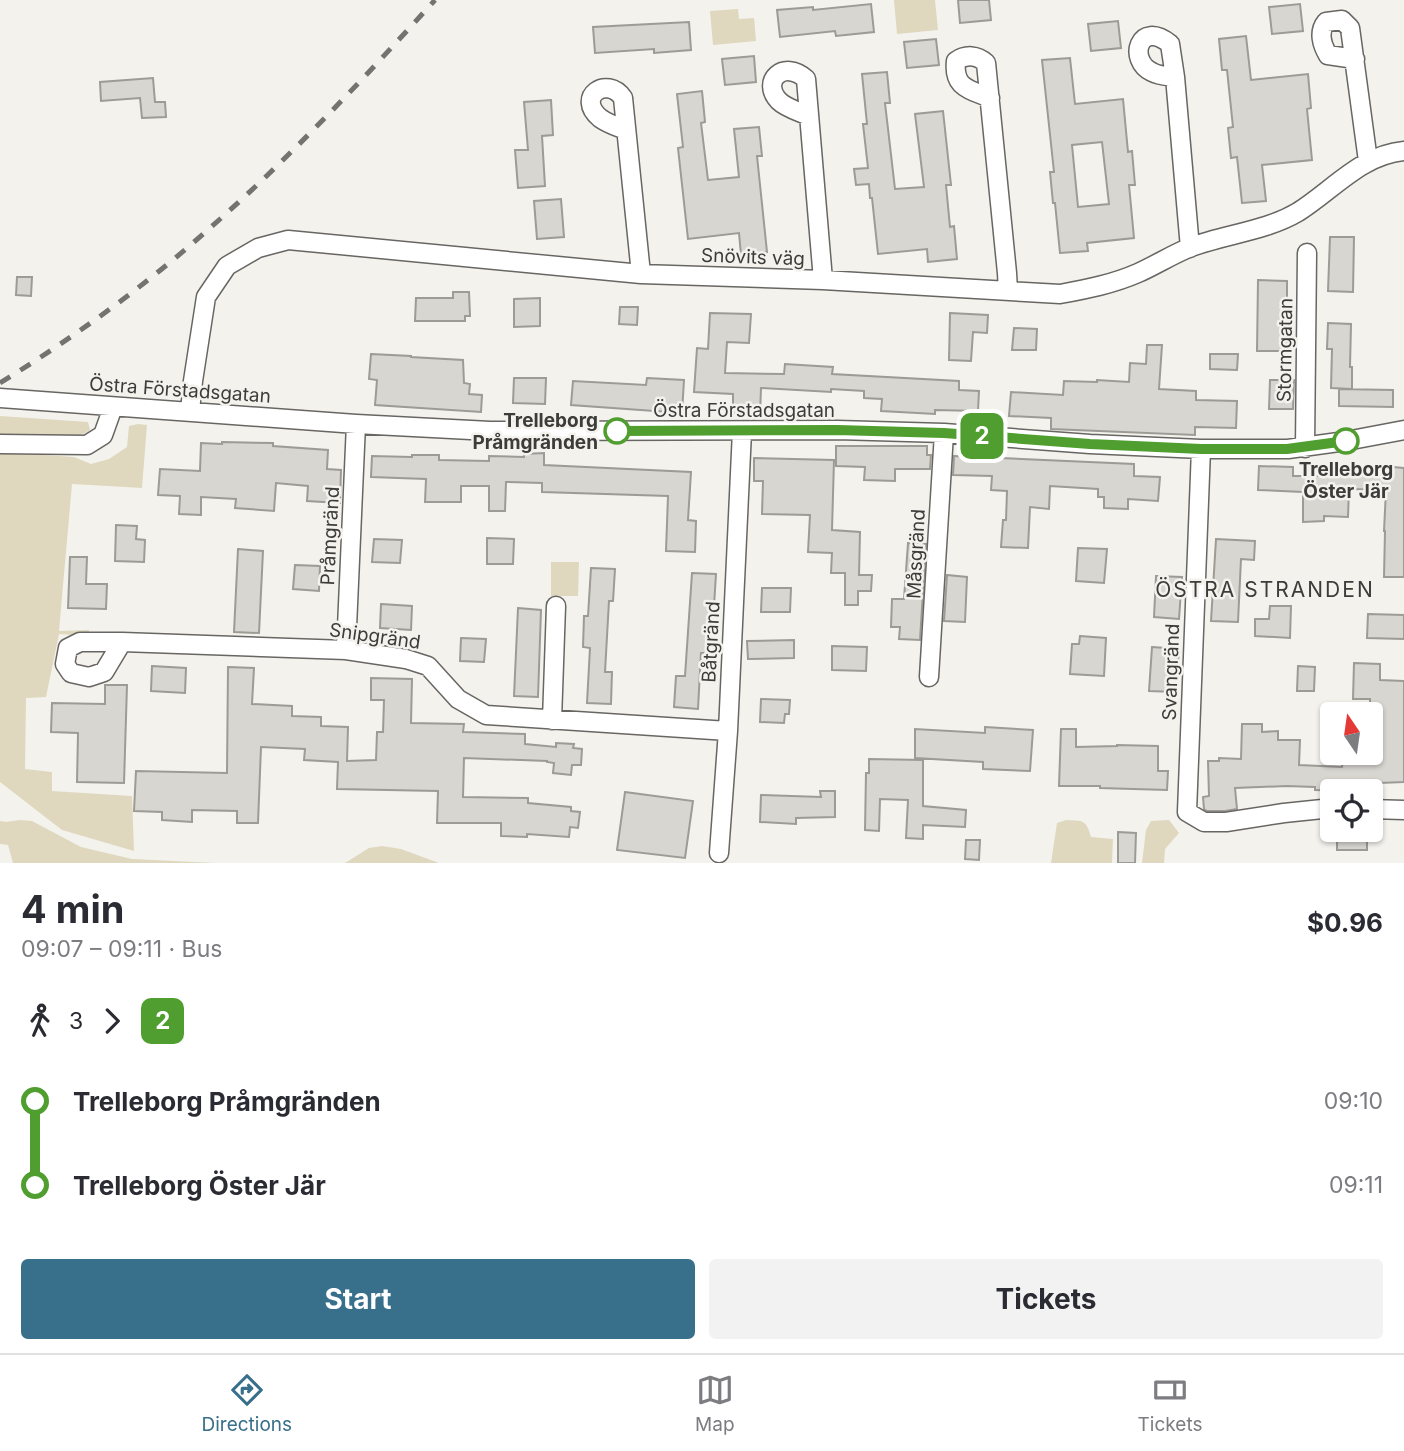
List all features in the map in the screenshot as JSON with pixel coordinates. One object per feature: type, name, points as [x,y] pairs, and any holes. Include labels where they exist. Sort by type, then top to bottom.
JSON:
[{"type":"street","points":[[1354,59],[1368,161]]},
{"type":"street","points":[[1175,77],[1190,248]]},
{"type":"street","points":[[990,98],[1008,291]]},
{"type":"street","points":[[809,116],[823,280]]},
{"type":"street","points":[[626,130],[641,274]]},
{"type":"street","name":"Snövits väg","points":[[190,411],[206,297],[227,265],[258,248],[288,240],[641,274],[823,280],[1060,294],[1099,287],[1138,273],[1190,248],[1266,227],[1298,212],[1368,161],[1404,151]]},
{"type":"street","name":"Stormgatan","points":[[1305,448],[1307,253]]},
{"type":"street","name":"Östra Förstadsgatan","points":[[0,398],[490,431],[837,430],[944,433],[1201,449],[1305,448],[1404,430]]},
{"type":"street","points":[[0,444],[87,446],[103,435],[113,407]]},
{"type":"street","name":"Pråmgränd","points":[[346,650],[356,424]]},
{"type":"street","name":"Båtgränd","points":[[719,853],[728,731],[742,432]]},
{"type":"street","name":"Måsgränd","points":[[929,677],[944,433]]},
{"type":"street","name":"Svangränd","points":[[1201,449],[1186,812],[1204,822],[1226,822],[1320,809]]},
{"type":"street","points":[[552,720],[556,606]]},
{"type":"street","name":"Snipgränd","points":[[122,642],[346,650],[406,659],[428,666],[458,699],[486,715],[728,731]]},
{"type":"street","points":[[1383,809],[1404,810]]},
{"type":"shaded area","points":[[894,0],[935,0],[938,30],[897,34]]},
{"type":"shaded area","points":[[738,9],[739,19],[754,18],[756,41],[713,45],[710,11]]},
{"type":"shaded area","points":[[0,416],[88,422],[90,430],[59,440],[0,440]]},
{"type":"shaded area","points":[[147,425],[142,488],[72,484],[59,631],[89,630],[89,636],[59,634],[46,697],[26,698],[25,769],[52,772],[52,791],[132,796],[134,851],[62,830],[0,782],[0,452],[74,457],[91,464],[109,459],[127,447],[129,426]]},
{"type":"shaded area","points":[[551,562],[579,562],[578,596],[551,596]]},
{"type":"shaded area","points":[[1066,820],[1083,822],[1091,837],[1113,839],[1112,863],[1051,863],[1057,823]]},
{"type":"shaded area","points":[[1169,820],[1179,833],[1165,849],[1164,863],[1142,863],[1146,830],[1151,821]]},
{"type":"shaded area","points":[[0,821],[32,821],[81,847],[132,859],[216,863],[13,863],[8,845],[0,844]]},
{"type":"shaded area","points":[[382,846],[401,849],[439,863],[345,863],[369,848]]},
{"type":"building","points":[[958,0],[989,0],[991,20],[960,23]]},
{"type":"building","points":[[871,4],[874,32],[836,36],[835,31],[780,37],[777,10],[813,7],[813,10]]},
{"type":"building","points":[[1300,4],[1303,31],[1272,34],[1269,7]]},
{"type":"building","points":[[1118,21],[1121,48],[1091,51],[1088,24]]},
{"type":"building","points":[[689,22],[691,50],[654,53],[654,49],[595,53],[593,27]]},
{"type":"building","points":[[1246,36],[1251,80],[1308,74],[1311,108],[1307,109],[1312,160],[1262,165],[1266,201],[1242,203],[1237,157],[1231,158],[1228,128],[1233,127],[1227,70],[1222,70],[1219,39]]},
{"type":"building","points":[[936,39],[939,65],[907,68],[904,42]]},
{"type":"building","points":[[754,56],[756,82],[725,85],[722,59]]},
{"type":"building","points":[[1070,58],[1075,104],[1123,99],[1128,152],[1132,151],[1135,185],[1129,185],[1134,238],[1087,243],[1088,251],[1060,253],[1050,172],[1054,172],[1042,60]],"holes":[[[1102,142],[1109,204],[1078,207],[1072,145]]]},
{"type":"building","points":[[887,72],[890,103],[885,103],[895,189],[924,187],[915,114],[943,111],[951,185],[946,185],[950,227],[954,226],[957,259],[928,262],[927,249],[878,254],[869,184],[856,185],[854,169],[868,168],[863,124],[867,124],[862,74]]},
{"type":"building","points":[[153,78],[155,102],[165,102],[166,117],[142,118],[140,98],[101,101],[100,82]]},
{"type":"building","points":[[702,91],[705,122],[701,123],[708,180],[739,177],[734,129],[759,127],[762,156],[757,156],[767,252],[741,255],[739,233],[688,239],[678,148],[683,147],[677,94]]},
{"type":"building","points":[[551,100],[553,135],[542,136],[545,186],[518,188],[515,150],[528,150],[524,102]]},
{"type":"building","points":[[561,199],[564,237],[537,239],[534,201]]},
{"type":"building","points":[[1330,237],[1354,237],[1353,292],[1328,291]]},
{"type":"building","points":[[17,277],[32,277],[31,296],[16,295]]},
{"type":"building","points":[[1258,280],[1287,281],[1287,351],[1257,351]]},
{"type":"building","points":[[453,292],[469,292],[470,316],[465,316],[465,321],[415,321],[416,298],[453,298]]},
{"type":"building","points":[[540,298],[540,326],[514,327],[514,299]]},
{"type":"building","points":[[620,307],[638,307],[637,325],[619,324]]},
{"type":"building","points":[[710,313],[751,314],[749,343],[727,342],[725,373],[784,374],[785,364],[833,367],[832,374],[959,381],[959,390],[979,391],[978,411],[935,410],[935,414],[881,411],[882,399],[864,398],[864,391],[761,388],[760,415],[733,413],[733,394],[694,392],[697,348],[708,349]]},
{"type":"building","points":[[950,313],[988,315],[987,333],[973,332],[971,361],[949,360]]},
{"type":"building","points":[[1328,323],[1351,324],[1352,389],[1331,388],[1332,349],[1327,349]]},
{"type":"building","points":[[1014,328],[1037,329],[1036,350],[1012,350]]},
{"type":"building","points":[[1147,345],[1162,345],[1159,389],[1196,391],[1196,400],[1237,401],[1236,428],[1195,427],[1195,435],[1051,429],[1051,418],[1009,416],[1011,392],[1063,395],[1064,381],[1129,382],[1130,363],[1146,364]]},
{"type":"building","points":[[371,354],[463,360],[464,383],[470,384],[469,394],[482,395],[481,412],[375,405],[377,380],[369,379]]},
{"type":"building","points":[[1210,354],[1238,354],[1237,370],[1210,369]]},
{"type":"building","points":[[514,378],[546,378],[545,404],[513,403]]},
{"type":"building","points":[[647,378],[684,380],[682,413],[571,405],[573,381],[646,385]]},
{"type":"building","points":[[1270,380],[1294,380],[1293,409],[1269,409]]},
{"type":"building","points":[[1339,389],[1393,390],[1393,407],[1339,406]]},
{"type":"building","points":[[201,443],[273,443],[273,446],[328,450],[327,469],[341,470],[340,503],[307,501],[308,486],[276,483],[274,511],[235,508],[236,499],[201,497],[201,515],[179,514],[180,496],[158,495],[160,469],[200,471]]},
{"type":"building","points":[[836,446],[927,446],[927,455],[931,455],[930,469],[895,469],[895,481],[864,480],[865,467],[836,466]]},
{"type":"building","points":[[544,453],[544,465],[691,472],[688,520],[696,521],[695,552],[666,551],[668,496],[542,492],[542,483],[506,482],[505,511],[489,511],[489,486],[461,486],[461,502],[425,502],[426,479],[371,477],[372,456],[439,455],[439,460],[489,461],[489,456],[524,457],[524,454]]},
{"type":"building","points":[[954,456],[1134,464],[1134,476],[1160,477],[1158,501],[1128,499],[1128,509],[1104,508],[1104,497],[1098,497],[1098,489],[1050,486],[1049,509],[1030,507],[1028,548],[1001,547],[1007,491],[991,490],[992,476],[953,475]]},
{"type":"building","points":[[754,458],[834,460],[832,530],[860,532],[859,575],[872,575],[871,591],[858,591],[858,605],[845,605],[845,573],[831,573],[832,553],[808,552],[810,515],[762,514],[763,481],[754,481]]},
{"type":"building","points":[[1372,465],[1404,468],[1404,577],[1384,577],[1386,490],[1349,489],[1348,517],[1324,516],[1324,521],[1303,522],[1303,492],[1258,490],[1259,466],[1293,467],[1293,476],[1325,476],[1326,467],[1372,468]]},
{"type":"building","points":[[116,525],[137,526],[136,539],[145,540],[144,562],[115,561]]},
{"type":"building","points":[[487,538],[514,539],[513,564],[487,564]]},
{"type":"building","points":[[374,539],[402,540],[400,563],[372,562]]},
{"type":"building","points":[[1216,539],[1255,541],[1254,560],[1241,559],[1238,622],[1211,621]]},
{"type":"building","points":[[908,543],[926,544],[920,640],[899,639],[900,627],[891,627],[892,599],[904,599]]},
{"type":"building","points":[[1078,548],[1107,549],[1104,583],[1076,581]]},
{"type":"building","points":[[238,549],[263,551],[259,633],[234,632]]},
{"type":"building","points":[[70,557],[87,557],[86,584],[107,584],[106,609],[68,608]]},
{"type":"building","points":[[295,565],[320,566],[319,591],[293,589]]},
{"type":"building","points":[[591,568],[615,569],[613,601],[609,601],[605,672],[612,672],[611,704],[587,703],[590,648],[583,647],[584,616],[588,616]]},
{"type":"building","points":[[692,573],[716,574],[709,653],[701,653],[698,709],[674,707],[676,676],[685,676]]},
{"type":"building","points":[[947,575],[967,577],[965,622],[944,621]]},
{"type":"building","points":[[1156,576],[1182,577],[1179,619],[1154,617]]},
{"type":"building","points":[[762,588],[791,588],[790,612],[761,612]]},
{"type":"building","points":[[381,604],[412,606],[411,630],[380,628]]},
{"type":"building","points":[[1270,606],[1291,606],[1290,638],[1255,636],[1255,619],[1269,619]]},
{"type":"building","points":[[518,608],[541,610],[538,697],[514,696]]},
{"type":"building","points":[[1368,614],[1404,615],[1404,639],[1367,638]]},
{"type":"building","points":[[1080,636],[1106,638],[1104,676],[1070,674],[1072,644],[1079,644]]},
{"type":"building","points":[[461,638],[486,639],[484,662],[460,661]]},
{"type":"building","points":[[794,640],[794,658],[748,659],[747,641]]},
{"type":"building","points":[[832,646],[867,647],[866,671],[832,670]]},
{"type":"building","points":[[1152,647],[1179,649],[1176,692],[1149,691]]},
{"type":"building","points":[[1354,663],[1380,664],[1380,680],[1404,681],[1404,782],[1383,783],[1383,779],[1320,779],[1320,790],[1315,790],[1315,787],[1286,786],[1235,788],[1237,809],[1204,809],[1203,797],[1209,796],[1208,761],[1219,761],[1219,758],[1241,759],[1242,724],[1262,724],[1262,732],[1278,731],[1278,740],[1300,740],[1299,765],[1383,765],[1383,702],[1353,699]]},
{"type":"building","points":[[152,666],[186,668],[185,693],[151,691]]},
{"type":"building","points":[[1298,666],[1315,667],[1314,691],[1297,691]]},
{"type":"building","points":[[228,667],[254,668],[252,704],[292,706],[292,716],[321,717],[321,726],[348,727],[347,761],[376,760],[377,732],[383,732],[384,700],[371,700],[371,678],[412,679],[411,723],[464,724],[463,732],[525,734],[525,744],[556,747],[556,743],[574,744],[573,748],[582,749],[581,765],[572,765],[571,775],[553,773],[554,763],[547,761],[464,758],[463,797],[528,798],[528,803],[571,807],[571,811],[580,812],[578,828],[570,827],[569,837],[527,834],[527,837],[501,836],[501,823],[437,823],[438,791],[337,789],[338,762],[304,760],[305,749],[261,747],[258,823],[237,823],[237,811],[192,810],[192,822],[162,820],[162,812],[134,811],[136,771],[227,773]]},
{"type":"building","points":[[105,685],[127,685],[124,783],[77,782],[78,733],[51,732],[52,703],[105,704]]},
{"type":"building","points":[[761,699],[790,700],[789,714],[785,714],[784,723],[760,722]]},
{"type":"building","points":[[985,727],[1033,730],[1030,771],[983,769],[983,762],[915,758],[915,729],[985,733]]},
{"type":"building","points":[[1061,729],[1076,729],[1076,747],[1158,746],[1158,771],[1168,771],[1167,790],[1059,786]]},
{"type":"building","points":[[869,759],[923,760],[923,806],[966,810],[965,827],[923,825],[923,839],[906,838],[908,800],[880,799],[879,831],[865,830],[866,773],[869,773]]},
{"type":"building","points":[[820,791],[835,791],[835,817],[796,818],[796,824],[760,822],[761,795],[821,797]]},
{"type":"building","points":[[625,792],[693,801],[685,858],[617,850]]},
{"type":"building","points":[[1118,832],[1136,833],[1135,863],[1118,863]]},
{"type":"building","points":[[966,840],[980,840],[979,860],[965,859]]},
{"type":"building","points":[[1337,842],[1367,842],[1367,850],[1337,850]]},
{"type":"railway","points":[[0,383],[100,316],[194,242],[318,125],[435,0]]},
{"type":"bus line","name":"2","points":[[617,431],[837,430],[944,433],[1201,449],[1287,449],[1346,441]]},
{"type":"place","name":"Trelleborg Pråmgränden","points":[[617,431]]},
{"type":"place","name":"Trelleborg Öster Jär","points":[[1346,441]]},
{"type":"district","name":"ÖSTRA STRANDEN","points":[[1265,589]]}]
